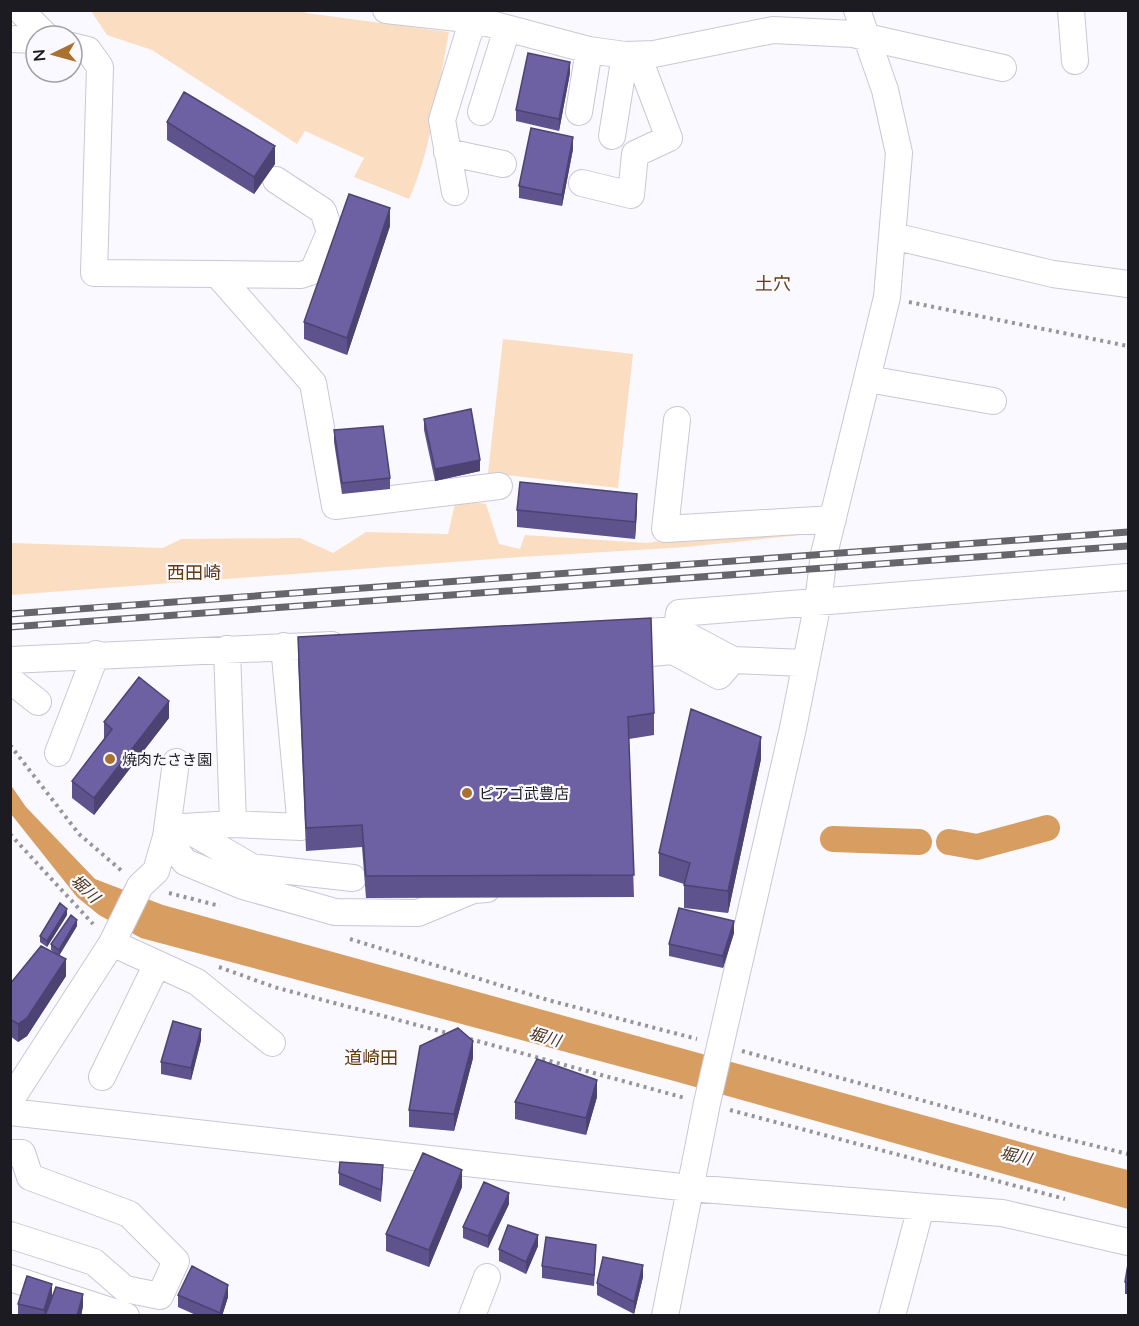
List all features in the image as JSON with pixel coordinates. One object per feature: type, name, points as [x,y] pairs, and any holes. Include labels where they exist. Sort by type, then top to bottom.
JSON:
[{"type":"street","points":[[20,10],[34,24]]},
{"type":"street","points":[[386,10],[478,15],[507,29],[589,50],[631,55],[773,30],[853,34],[1003,68]]},
{"type":"street","points":[[665,1316],[707,1103],[793,728],[804,663],[818,602],[824,554],[887,297],[899,153],[885,90],[857,10]]},
{"type":"street","points":[[1071,10],[1075,61]]},
{"type":"street","points":[[455,192],[442,120],[468,35],[478,15]]},
{"type":"street","points":[[481,112],[507,29]]},
{"type":"street","points":[[84,49],[88,50],[100,67],[94,273],[301,275],[313,271],[330,232],[323,211],[276,180]]},
{"type":"street","points":[[579,112],[589,50]]},
{"type":"street","points":[[612,136],[631,55]]},
{"type":"street","points":[[582,183],[631,195],[635,154],[669,138],[631,55]]},
{"type":"street","points":[[447,153],[503,164]]},
{"type":"street","points":[[893,236],[1053,274],[1128,284]]},
{"type":"street","points":[[217,274],[313,383],[335,506],[499,486]]},
{"type":"street","points":[[868,379],[993,400]]},
{"type":"street","points":[[677,420],[665,529],[833,519]]},
{"type":"street","points":[[677,630],[679,614],[1128,577]]},
{"type":"street","points":[[733,660],[719,676],[673,651],[592,647],[677,630],[733,660],[804,663]]},
{"type":"street","points":[[10,660],[96,654],[356,644]]},
{"type":"street","points":[[174,832],[233,824],[300,827],[284,646]]},
{"type":"street","points":[[227,649],[233,824]]},
{"type":"street","points":[[58,753],[96,654]]},
{"type":"street","points":[[10,680],[38,702]]},
{"type":"street","points":[[176,762],[174,832],[185,862],[243,886],[335,912],[418,912],[473,890],[507,888]]},
{"type":"street","points":[[10,1101],[22,1062],[112,943],[140,885],[156,871],[174,832]]},
{"type":"street","points":[[174,832],[252,867],[353,878]]},
{"type":"street","points":[[112,943],[197,982],[272,1043]]},
{"type":"street","points":[[102,1077],[157,964]]},
{"type":"street","points":[[10,1112],[690,1188],[1002,1213],[1128,1242]]},
{"type":"street","points":[[10,1153],[22,1153],[30,1178],[129,1214],[176,1261],[160,1296],[125,1289],[94,1262],[10,1236]]},
{"type":"street","points":[[892,1316],[921,1207]]},
{"type":"street","points":[[472,1316],[487,1277]]},
{"type":"street","points":[[10,1278],[126,1316]]},
{"type":"path","points":[[887,297],[1128,346]]},
{"type":"path","points":[[10,745],[79,834],[140,885],[231,909]]},
{"type":"path","points":[[10,834],[112,943]]},
{"type":"path","points":[[345,937],[548,1000],[1018,1127],[1128,1154]]},
{"type":"path","points":[[212,965],[274,987],[456,1036]]},
{"type":"path","points":[[468,1039],[1073,1202]]},
{"type":"shaded area","points":[[91,11],[302,11],[449,32],[429,139],[409,199],[354,177],[364,158],[305,131],[297,144],[152,50],[107,35]]},
{"type":"shaded area","points":[[503,339],[633,354],[618,488],[488,473]]},
{"type":"shaded area","points":[[456,499],[486,504],[499,544],[520,549],[525,535],[647,543],[768,522],[805,521],[801,535],[687,547],[11,595],[10,545],[13,543],[163,548],[181,539],[300,538],[333,553],[366,532],[448,534]]},
{"type":"water","name":"堀川","points":[[10,784],[26,807],[95,879],[163,905],[1128,1170],[1128,1209],[674,1081],[141,938],[99,915],[77,897],[11,814]]},
{"type":"building","points":[[528,53],[570,62],[559,119],[516,110]]},
{"type":"building","points":[[184,92],[275,146],[254,177],[167,122]]},
{"type":"building","points":[[531,128],[573,137],[562,195],[519,186]]},
{"type":"building","points":[[349,194],[390,208],[347,338],[304,322]]},
{"type":"building","points":[[471,409],[480,460],[435,469],[424,419]]},
{"type":"building","points":[[383,426],[390,478],[342,483],[334,430]]},
{"type":"building","points":[[520,482],[637,494],[635,522],[517,510]]},
{"type":"building","name":"ピアゴ武豊店","points":[[651,618],[654,713],[628,717],[634,875],[366,876],[362,825],[306,828],[298,637]]},
{"type":"building","points":[[139,677],[169,701],[94,798],[72,781],[112,729],[104,722]]},
{"type":"building","points":[[691,709],[761,737],[728,891],[684,885],[690,863],[659,853]]},
{"type":"building","points":[[60,903],[67,909],[47,941],[40,936]]},
{"type":"building","points":[[679,908],[734,921],[723,956],[669,944]]},
{"type":"building","points":[[71,915],[77,920],[59,950],[51,944]]},
{"type":"building","points":[[41,946],[66,959],[27,1018],[18,1024],[10,1019],[10,984]]},
{"type":"building","points":[[173,1021],[201,1029],[191,1068],[161,1062]]},
{"type":"building","points":[[458,1028],[473,1041],[454,1114],[409,1110],[420,1046]]},
{"type":"building","points":[[537,1059],[597,1080],[586,1118],[515,1102]]},
{"type":"building","points":[[423,1153],[462,1170],[429,1250],[386,1234]]},
{"type":"building","points":[[340,1162],[383,1165],[381,1190],[339,1173]]},
{"type":"building","points":[[484,1182],[509,1193],[488,1236],[463,1227]]},
{"type":"building","points":[[508,1225],[538,1235],[526,1262],[499,1249]]},
{"type":"building","points":[[546,1237],[596,1245],[594,1275],[542,1266]]},
{"type":"building","points":[[603,1257],[643,1265],[634,1302],[597,1283]]},
{"type":"building","points":[[1128,1264],[1128,1283],[1125,1282]]},
{"type":"building","points":[[192,1266],[228,1285],[220,1313],[178,1295]]},
{"type":"building","points":[[27,1276],[52,1284],[44,1310],[18,1304]]},
{"type":"building","points":[[56,1287],[83,1294],[77,1316],[45,1316]]},
{"type":"waterway","points":[[949,842],[977,847],[1047,828]]},
{"type":"waterway","points":[[833,839],[919,842]]},
{"type":"railway","points":[[10,614],[1128,532]]},
{"type":"railway","points":[[10,627],[1128,546]]},
{"type":"place","name":"焼肉たさき園","points":[[110,759]]},
{"type":"place","name":"ピアゴ武豊店","points":[[467,793]]},
{"type":"district","name":"土穴","points":[[773,283]]},
{"type":"district","name":"西田崎","points":[[194,572]]},
{"type":"district","name":"道崎田","points":[[371,1057]]}]
